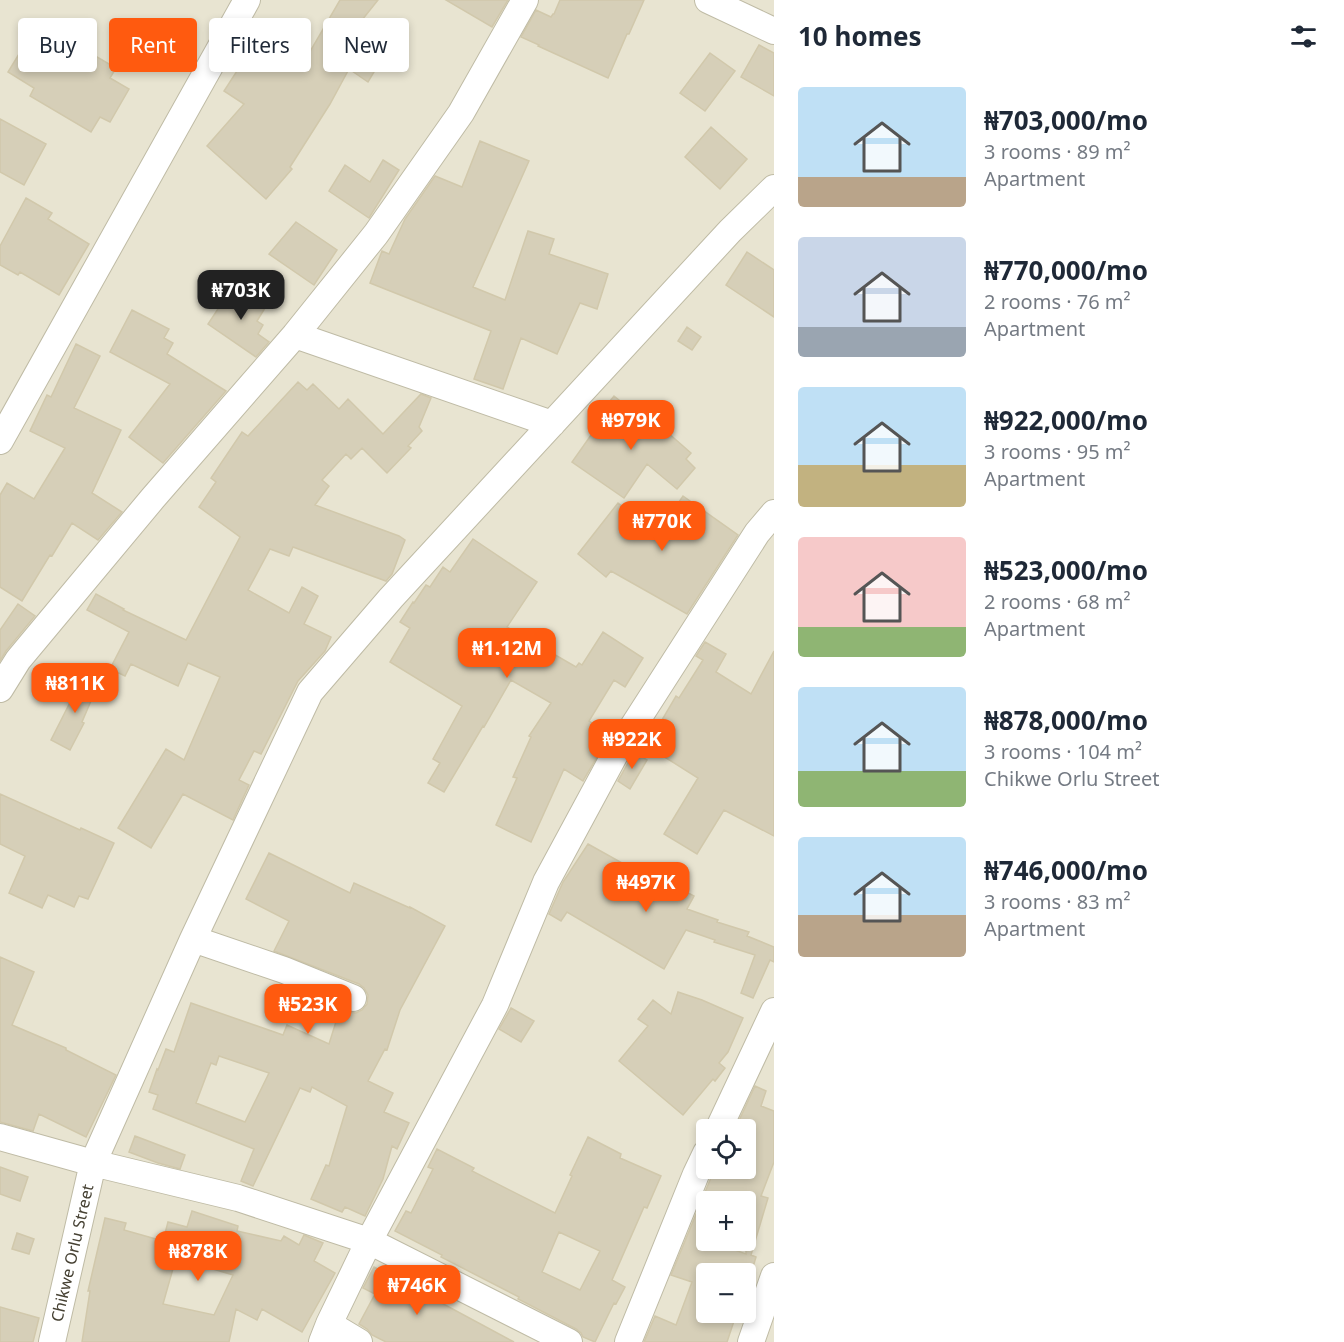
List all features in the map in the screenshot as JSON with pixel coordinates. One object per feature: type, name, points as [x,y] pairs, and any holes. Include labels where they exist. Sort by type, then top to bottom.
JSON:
[{"type":"street","points":[[0,441],[247,0]]},
{"type":"street","points":[[0,689],[18,660],[153,498],[295,335],[376,234],[461,113],[525,0]]},
{"type":"street","points":[[708,0],[774,31]]},
{"type":"street","name":"Chikwe Orlu Street","points":[[52,1342],[93,1163],[193,939],[310,692],[391,598],[730,231],[774,188]]},
{"type":"street","points":[[295,335],[552,424]]},
{"type":"street","points":[[359,1342],[325,1333],[369,1241],[495,1005],[546,882],[614,756],[757,533],[774,513]]},
{"type":"street","points":[[193,939],[284,970],[353,998]]},
{"type":"street","points":[[723,1119],[774,1011]]},
{"type":"street","points":[[0,1137],[93,1163],[238,1198],[369,1241],[569,1342]]},
{"type":"street","points":[[628,1342],[696,1174]]},
{"type":"street","points":[[751,1342],[774,1276]]},
{"type":"shaded area","points":[[0,0],[774,0],[774,1342],[0,1342]]},
{"type":"building","points":[[340,0],[378,0],[364,18],[330,18]]},
{"type":"building","points":[[446,0],[508,0],[492,27]]},
{"type":"building","points":[[560,0],[644,0],[608,78],[521,37],[536,10],[551,17]]},
{"type":"building","points":[[323,29],[323,72],[347,72],[290,167],[292,169],[266,199],[207,146],[244,104],[224,91],[236,72],[311,72],[311,50]]},
{"type":"building","points":[[759,45],[774,53],[774,96],[741,77]]},
{"type":"building","points":[[710,53],[735,71],[705,111],[680,93]]},
{"type":"building","points":[[18,56],[18,72],[97,72],[97,57],[109,64],[109,72],[114,72],[110,78],[129,89],[110,122],[100,117],[91,132],[30,96],[34,88],[8,72]]},
{"type":"building","points":[[353,72],[374,72],[368,82]]},
{"type":"building","points":[[0,119],[46,144],[24,185],[0,172]]},
{"type":"building","points":[[711,127],[747,159],[720,189],[685,157]]},
{"type":"building","points":[[480,141],[529,161],[473,287],[505,300],[528,231],[554,239],[549,254],[608,274],[597,309],[580,303],[557,354],[521,338],[503,389],[474,379],[491,331],[370,283],[382,251],[389,254],[405,219],[435,176],[462,187]]},
{"type":"building","points":[[383,160],[399,170],[369,218],[329,191],[345,165],[370,182]]},
{"type":"building","points":[[26,198],[52,213],[48,219],[89,244],[59,295],[20,272],[18,275],[0,265],[0,246]]},
{"type":"building","points":[[296,222],[337,250],[314,285],[269,254]]},
{"type":"building","points":[[747,252],[774,270],[774,317],[726,285]]},
{"type":"building","points":[[233,286],[265,308],[257,321],[263,325],[258,334],[269,342],[256,357],[208,324]]},
{"type":"building","points":[[132,310],[169,329],[164,338],[173,343],[167,354],[226,391],[163,463],[129,437],[170,384],[110,352]]},
{"type":"building","points":[[687,327],[701,337],[692,350],[678,341]]},
{"type":"building","points":[[76,344],[100,356],[74,408],[121,430],[92,493],[122,512],[98,540],[72,523],[22,601],[0,587],[0,495],[7,483],[34,499],[65,448],[30,431],[47,395],[51,397]]},
{"type":"building","points":[[298,382],[307,390],[313,384],[339,409],[348,399],[383,434],[421,394],[431,398],[419,427],[422,431],[408,446],[411,448],[387,473],[362,448],[351,459],[346,454],[322,480],[329,486],[315,505],[405,540],[392,574],[386,581],[293,547],[289,556],[270,549],[248,590],[289,613],[302,587],[318,596],[304,624],[331,637],[325,651],[298,681],[261,754],[254,751],[239,780],[249,785],[233,820],[183,794],[151,848],[118,828],[166,749],[184,760],[220,677],[188,663],[178,686],[131,664],[125,676],[110,669],[129,632],[87,610],[96,594],[123,610],[186,640],[240,537],[199,507],[216,482],[211,478],[242,432],[248,436]]},
{"type":"building","points":[[614,396],[655,429],[659,425],[691,453],[686,459],[695,468],[677,489],[647,464],[624,498],[572,462],[601,421],[597,417]]},
{"type":"building","points":[[683,496],[738,535],[687,614],[611,571],[606,577],[578,554],[618,503],[657,534]]},
{"type":"building","points":[[473,539],[537,582],[507,627],[576,667],[579,663],[582,665],[603,632],[643,658],[625,687],[614,680],[589,721],[610,735],[583,781],[564,769],[531,842],[496,825],[517,778],[513,777],[531,737],[529,736],[551,703],[511,680],[444,792],[428,783],[440,763],[433,759],[462,706],[390,662],[410,628],[400,622],[413,602],[426,585],[430,587],[443,567],[450,572]]},
{"type":"building","points":[[18,604],[35,616],[0,661],[0,630]]},
{"type":"building","points":[[705,642],[726,654],[716,672],[751,694],[774,651],[774,836],[724,810],[697,854],[664,834],[698,778],[648,749],[676,696],[679,698],[703,660],[696,656]]},
{"type":"building","points":[[84,675],[99,682],[82,722],[84,723],[70,750],[51,740]]},
{"type":"building","points":[[634,752],[647,760],[630,789],[618,781]]},
{"type":"building","points":[[0,794],[114,843],[88,899],[79,896],[74,907],[48,895],[42,908],[9,893],[25,856],[0,844]]},
{"type":"building","points":[[588,844],[638,872],[640,867],[694,896],[687,909],[749,932],[747,936],[774,947],[774,962],[770,960],[753,998],[741,993],[755,955],[686,930],[664,969],[567,912],[561,921],[549,914],[563,882]]},
{"type":"building","points":[[269,853],[350,893],[354,883],[410,907],[445,926],[400,1010],[387,1050],[385,1049],[368,1081],[393,1093],[384,1112],[409,1123],[397,1149],[392,1146],[383,1179],[365,1216],[345,1207],[342,1212],[311,1199],[326,1165],[329,1166],[347,1106],[312,1087],[310,1092],[300,1088],[253,1186],[241,1181],[254,1149],[153,1109],[158,1095],[149,1092],[157,1069],[166,1049],[174,1052],[191,1003],[283,1035],[287,1025],[329,1044],[340,1009],[356,1013],[367,1004],[368,995],[359,984],[274,951],[289,921],[246,899]],"holes":[[[219,1056],[269,1073],[245,1122],[196,1103],[211,1063],[216,1065]]]},
{"type":"building","points":[[0,957],[34,972],[12,1025],[66,1048],[116,1075],[86,1137],[39,1114],[33,1131],[0,1122]]},
{"type":"building","points":[[678,992],[743,1018],[728,1052],[719,1063],[725,1068],[683,1115],[619,1061],[648,1026],[638,1019],[653,1000],[671,1014]]},
{"type":"building","points":[[511,1008],[534,1021],[521,1042],[499,1029]]},
{"type":"building","points":[[755,1086],[766,1091],[761,1106],[774,1111],[774,1162],[761,1196],[768,1198],[756,1238],[756,1191],[706,1191],[710,1179],[756,1179],[756,1119],[740,1119]]},
{"type":"building","points":[[135,1136],[185,1155],[180,1169],[129,1152]]},
{"type":"building","points":[[588,1137],[621,1154],[620,1158],[661,1176],[647,1208],[644,1207],[612,1280],[625,1287],[616,1304],[614,1303],[595,1342],[583,1337],[576,1329],[518,1299],[519,1297],[395,1231],[406,1211],[411,1213],[433,1169],[428,1167],[437,1149],[474,1168],[472,1171],[555,1213],[572,1176],[570,1175]],"holes":[[[559,1232],[600,1251],[580,1290],[542,1272]]]},
{"type":"building","points":[[0,1167],[28,1177],[20,1201],[0,1194]]},
{"type":"building","points":[[192,1211],[238,1226],[237,1231],[281,1241],[284,1236],[299,1245],[304,1235],[323,1243],[314,1261],[335,1273],[302,1332],[262,1309],[257,1320],[236,1309],[229,1342],[82,1342],[90,1291],[88,1291],[105,1218],[126,1223],[124,1230],[163,1241],[168,1222],[187,1227]],"holes":[[[176,1258],[233,1275],[214,1315],[163,1304]]]},
{"type":"building","points":[[696,1214],[696,1251],[737,1251],[746,1254],[746,1251],[752,1251],[751,1255],[756,1257],[754,1263],[696,1263],[696,1323],[733,1323],[727,1342],[644,1342],[655,1316],[676,1325],[692,1282],[671,1275]]},
{"type":"building","points":[[17,1233],[34,1239],[29,1254],[12,1249]]},
{"type":"building","points":[[374,1267],[514,1342],[386,1342],[372,1335],[359,1324],[375,1294],[363,1288]]},
{"type":"building","points":[[0,1307],[39,1318],[33,1342],[0,1342]]}]
